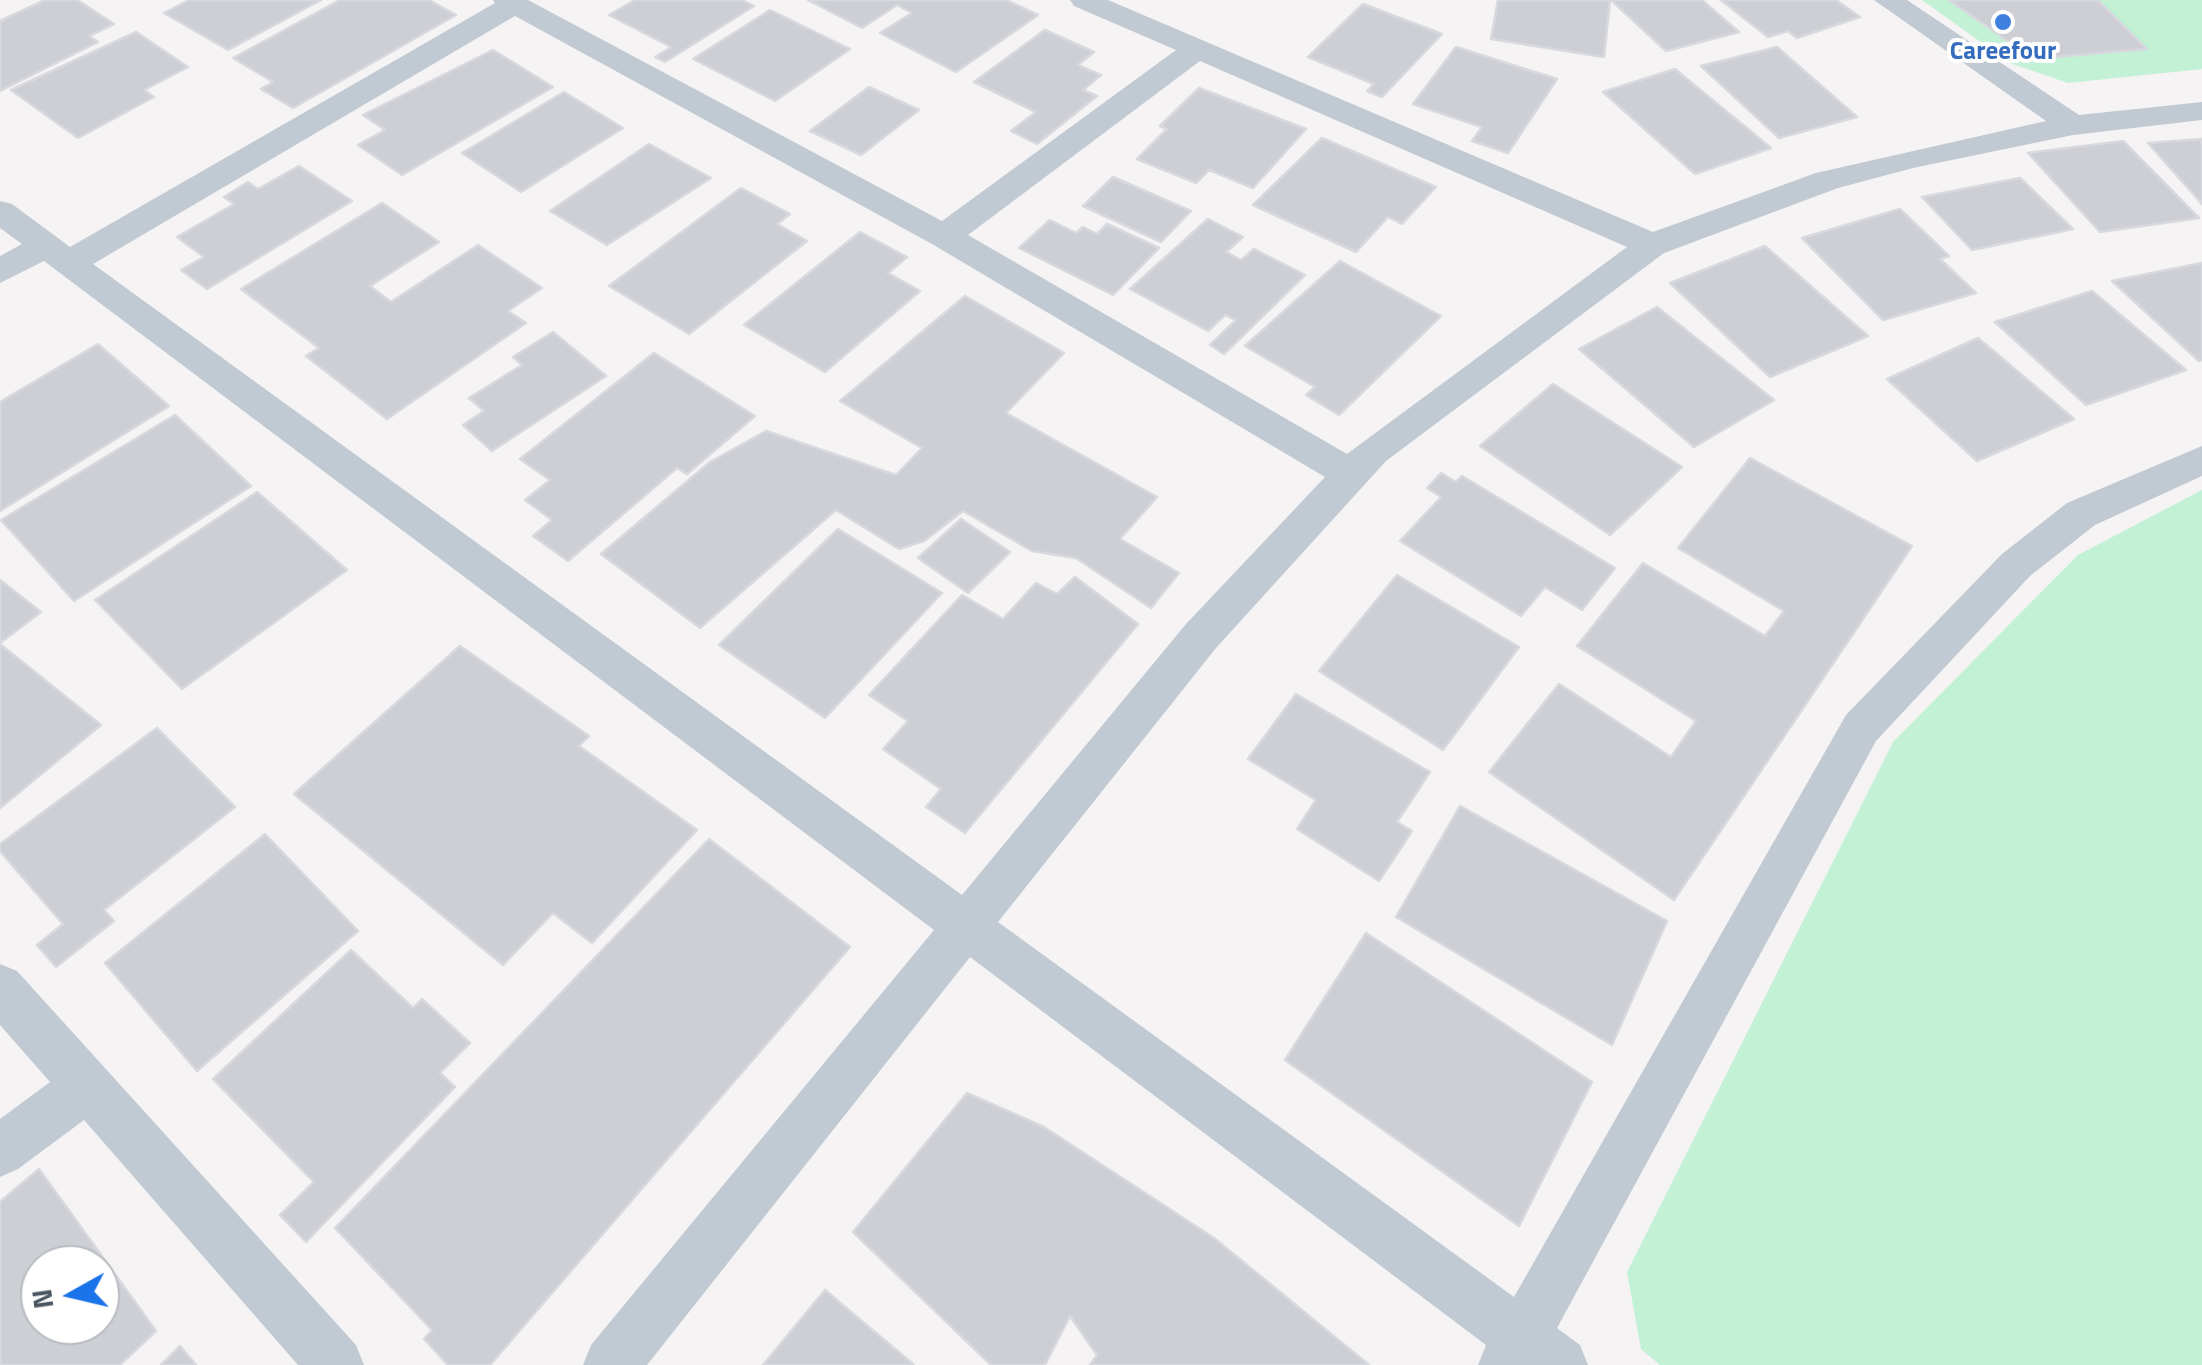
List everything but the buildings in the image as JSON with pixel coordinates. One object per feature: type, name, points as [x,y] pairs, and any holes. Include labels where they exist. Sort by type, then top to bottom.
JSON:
[{"type":"street","points":[[1084,0],[1652,245]]},
{"type":"street","points":[[1888,0],[2073,125]]},
{"type":"street","points":[[0,271],[57,255],[511,2],[944,236],[1351,474]]},
{"type":"street","points":[[944,236],[1197,49]]},
{"type":"street","points":[[610,1365],[1201,636],[1373,451],[1652,245],[1828,180],[2073,125],[2202,111]]},
{"type":"street","points":[[0,212],[966,926],[1513,1350],[1560,1365]]},
{"type":"street","points":[[1513,1350],[1862,728],[1948,633],[2029,554],[2082,514],[2202,460]]},
{"type":"street","points":[[0,988],[336,1365]]},
{"type":"street","points":[[0,1151],[87,1086]]},
{"type":"green space","points":[[1922,0],[2202,0],[2202,69],[2068,83],[2010,63]]},
{"type":"green space","points":[[2202,490],[2202,1365],[1660,1365],[1641,1349],[1627,1272],[1893,742],[2078,555]]},
{"type":"place","name":"Careefour","points":[[2003,22]]}]
